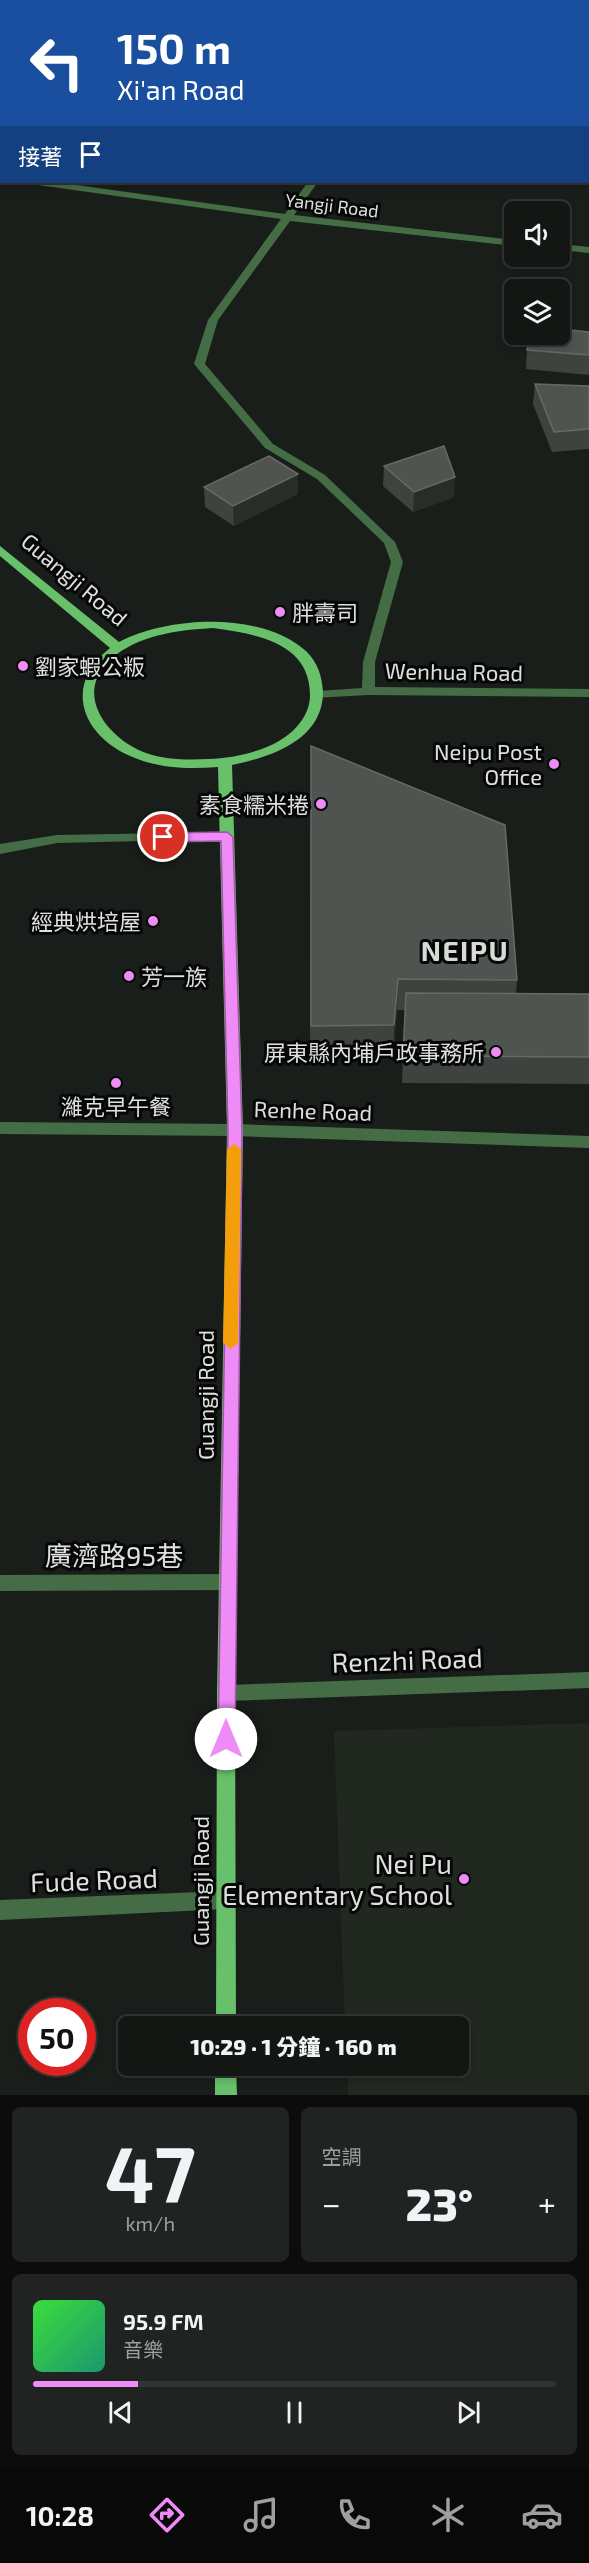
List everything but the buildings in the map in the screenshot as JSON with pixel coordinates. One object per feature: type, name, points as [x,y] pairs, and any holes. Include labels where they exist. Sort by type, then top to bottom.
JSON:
[{"type":"main road","name":"Guangji Road","points":[[0,550],[118,648]]},
{"type":"main road","points":[[213,624],[247,629],[278,639],[301,654],[315,674],[320,695],[311,718],[291,739],[262,755],[225,764],[182,764],[142,756],[111,740],[91,718],[86,693],[96,669],[118,648],[146,634],[178,626],[213,624]]},
{"type":"main road","name":"Guangji Road","points":[[225,764],[235,1130],[232,1204],[226,1693],[226,2016]]},
{"type":"main road","points":[[226,2076],[226,2095]]},
{"type":"street","name":"Yangji Road","points":[[46,183],[286,217],[504,242]]},
{"type":"street","points":[[312,183],[213,320],[199,364],[269,446],[321,477],[389,542],[397,562],[369,662],[368,691]]},
{"type":"street","points":[[570,248],[589,250]]},
{"type":"street","name":"Wenhua Road","points":[[320,695],[368,691],[589,693]]},
{"type":"street","points":[[0,849],[57,839],[227,837]]},
{"type":"street","name":"Renhe Road","points":[[0,1128],[235,1130],[589,1142]]},
{"type":"street","name":"廣濟路95巷","points":[[0,1583],[229,1582]]},
{"type":"street","name":"Renzhi Road","points":[[226,1693],[589,1680]]},
{"type":"street","name":"Fude Road","points":[[0,1910],[226,1900]]},
{"type":"shaded area","name":"Nei Pu Elementary School","points":[[589,1723],[589,2095],[348,2095],[347,2076],[469,2076],[469,2016],[345,2016],[334,1731]]},
{"type":"slow traffic","points":[[231,1343],[234,1149]]},
{"type":"place","name":"胖壽司","points":[[280,612]]},
{"type":"place","name":"劉家蝦公粄","points":[[23,666]]},
{"type":"place","name":"Neipu Post Office","points":[[554,764]]},
{"type":"place","name":"素食糯米捲","points":[[321,804]]},
{"type":"place","name":"經典烘培屋","points":[[153,921]]},
{"type":"place","name":"芳一族","points":[[129,976]]},
{"type":"place","name":"屏東縣內埔戶政事務所","points":[[496,1052]]},
{"type":"place","name":"濰克早午餐","points":[[116,1083]]},
{"type":"place","name":"Nei Pu Elementary School","points":[[464,1879]]},
{"type":"district","name":"NEIPU","points":[[465,950]]},
{"type":"route","points":[[163,837],[227,837],[235,1130],[232,1204],[226,1739]]}]
